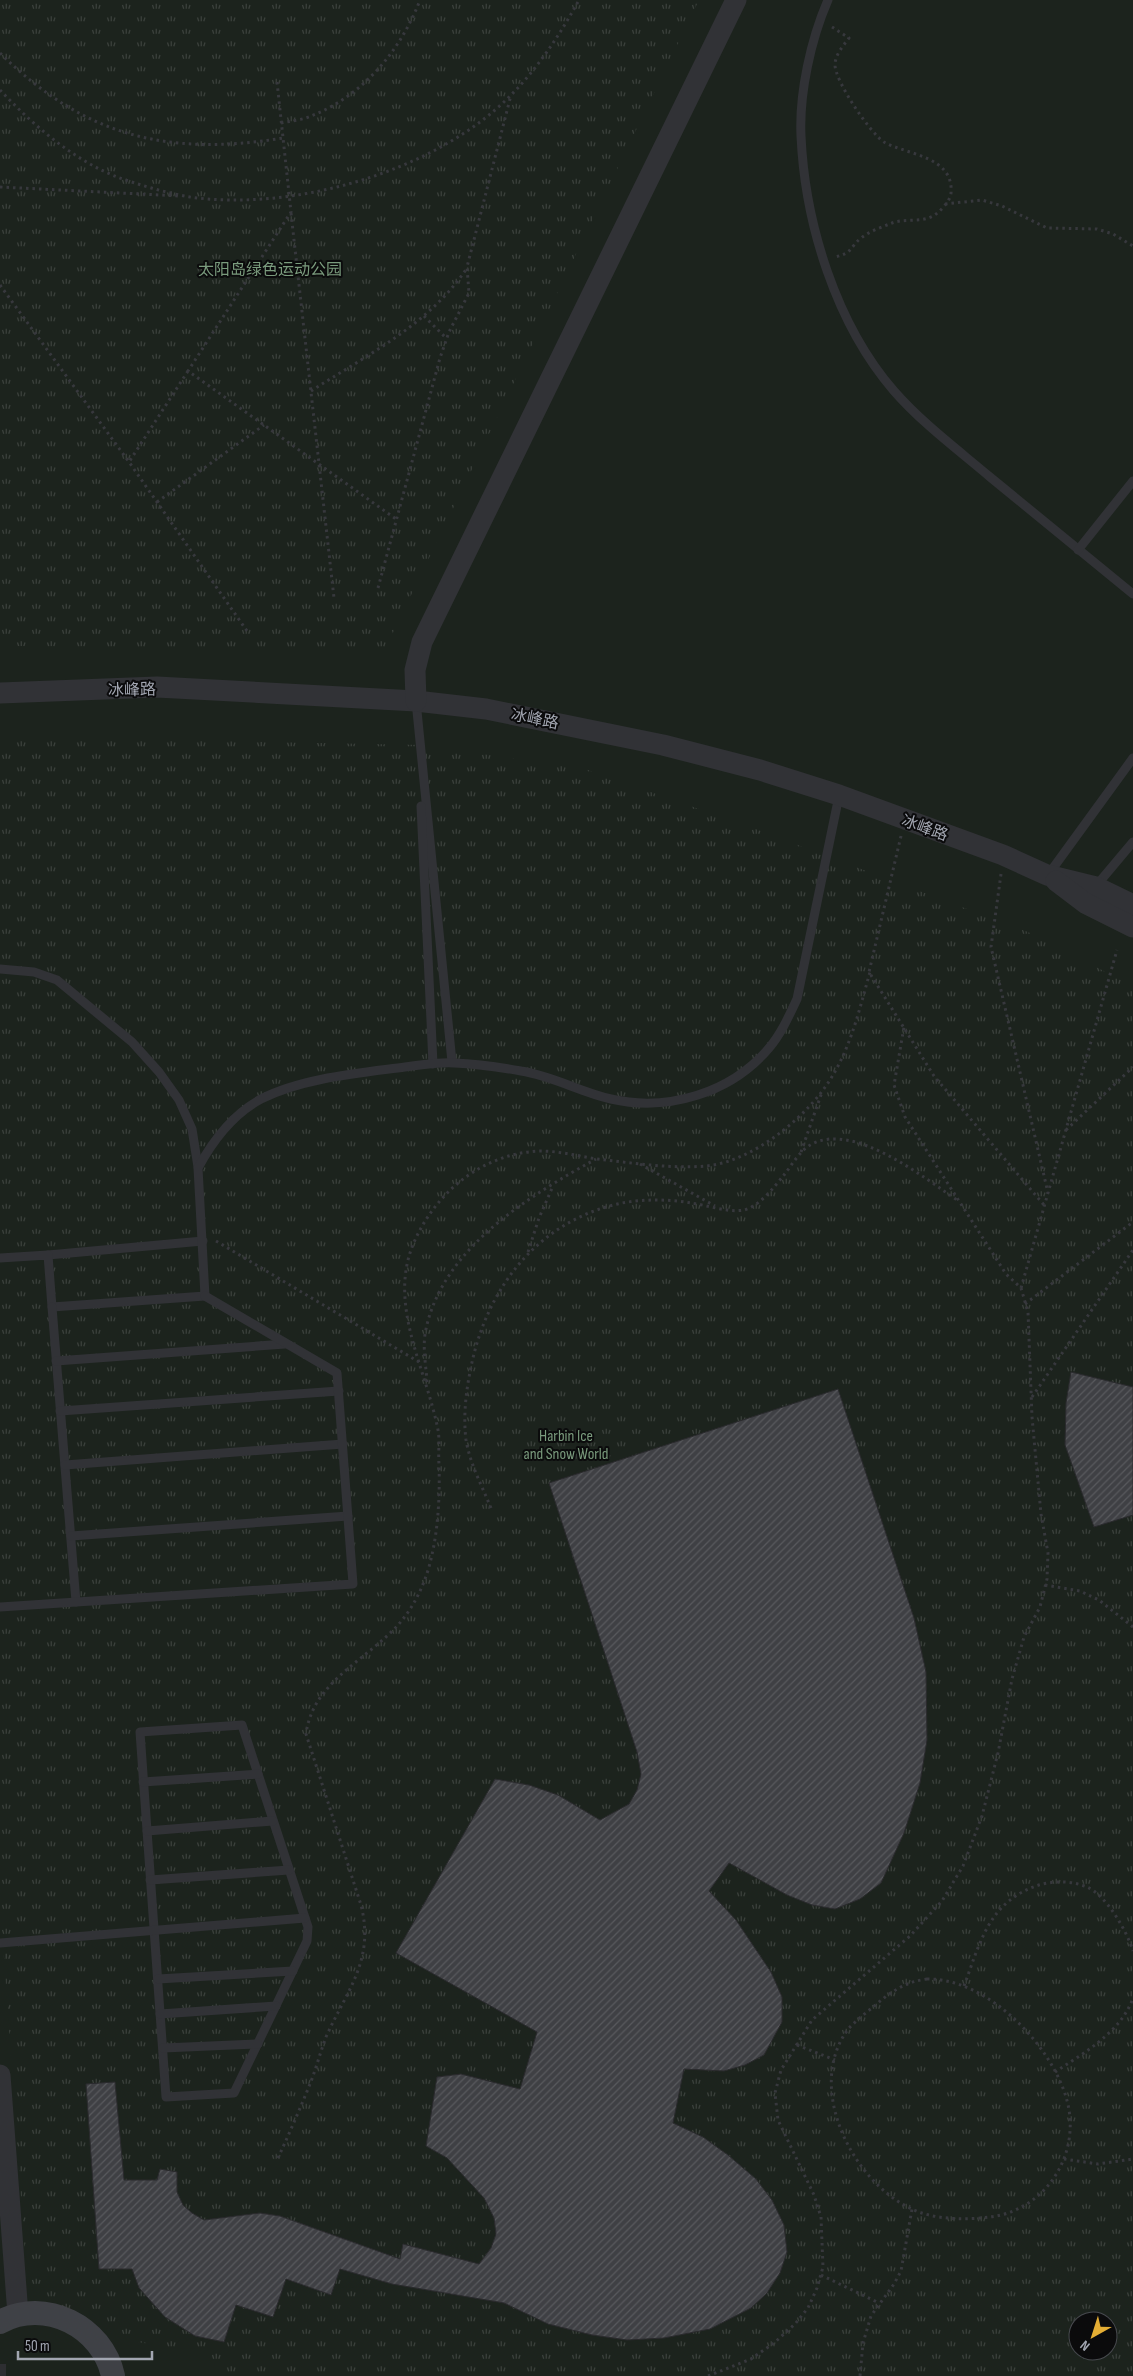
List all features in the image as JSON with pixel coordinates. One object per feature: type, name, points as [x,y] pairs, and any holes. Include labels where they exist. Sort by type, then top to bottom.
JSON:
[{"type":"main road","points":[[9,2318],[47,2314],[76,2324],[98,2343],[106,2356],[113,2376]]},
{"type":"street","points":[[416,701],[415,670],[422,642],[736,0]]},
{"type":"street","name":"冰峰路","points":[[0,693],[157,688],[416,701],[486,709],[663,745],[760,770],[1004,855],[1090,895],[1133,927]]},
{"type":"street","name":"冰峰路","points":[[1090,895],[1133,905]]},
{"type":"street","points":[[0,2075],[16,2285],[9,2318]]},
{"type":"lane","points":[[828,0],[812,45],[806,77],[801,134],[808,195],[824,260],[835,294],[870,358],[894,391],[936,432],[1133,594]]},
{"type":"lane","points":[[1078,550],[1133,481]]},
{"type":"lane","points":[[416,701],[452,1062]]},
{"type":"lane","points":[[416,701],[433,1064]]},
{"type":"lane","points":[[1047,875],[1133,758]]},
{"type":"lane","points":[[198,1168],[211,1145],[233,1119],[260,1100],[272,1094],[337,1077],[452,1062],[541,1075],[611,1099],[660,1103],[708,1092],[736,1076],[749,1067],[770,1047],[788,1019],[797,999],[839,796]]},
{"type":"lane","points":[[1090,895],[1133,842]]},
{"type":"lane","points":[[0,969],[34,972],[57,980],[132,1042],[160,1072],[179,1100],[192,1129],[198,1168],[205,1296]]},
{"type":"lane","points":[[0,1258],[48,1255],[202,1237]]},
{"type":"lane","points":[[48,1255],[76,1602]]},
{"type":"lane","points":[[0,1607],[353,1584],[337,1373],[205,1296],[52,1307]]},
{"type":"lane","points":[[56,1361],[286,1344]]},
{"type":"lane","points":[[60,1411],[338,1391]]},
{"type":"lane","points":[[65,1465],[342,1444]]},
{"type":"lane","points":[[71,1536],[348,1516]]},
{"type":"lane","points":[[242,1725],[258,1774],[309,1934],[234,2094],[166,2097],[140,1732],[242,1725]]},
{"type":"lane","points":[[143,1782],[258,1774]]},
{"type":"lane","points":[[147,1831],[274,1821]]},
{"type":"lane","points":[[150,1880],[289,1870]]},
{"type":"lane","points":[[0,1943],[305,1918]]},
{"type":"lane","points":[[158,1979],[293,1971]]},
{"type":"lane","points":[[160,2014],[276,2006]]},
{"type":"lane","points":[[162,2048],[258,2044]]},
{"type":"path","points":[[281,123],[318,113],[359,87],[394,52],[407,30],[420,0]]},
{"type":"path","points":[[0,187],[246,199],[289,196],[359,182],[387,171],[457,136],[511,94],[553,41],[579,0]]},
{"type":"path","points":[[820,19],[849,38],[840,50],[835,66],[839,79],[857,110],[882,141],[926,156],[946,172],[951,182],[951,196],[935,215],[923,220],[895,222],[871,232],[860,239],[852,250],[843,255],[824,260]]},
{"type":"path","points":[[0,53],[40,91],[81,116],[128,134],[158,141],[204,145],[235,144],[283,138]]},
{"type":"path","points":[[276,82],[334,598]]},
{"type":"path","points":[[0,90],[27,118],[61,146],[90,164],[145,186],[188,197]]},
{"type":"path","points":[[378,588],[446,339],[469,293],[467,267],[511,94]]},
{"type":"path","points":[[944,204],[982,200],[1002,206],[1047,228],[1097,229],[1113,234],[1133,246]]},
{"type":"path","points":[[129,462],[290,212]]},
{"type":"path","points":[[312,391],[424,316],[455,285],[467,267]]},
{"type":"path","points":[[0,285],[129,462],[247,631]]},
{"type":"path","points":[[424,316],[446,339]]},
{"type":"path","points":[[188,371],[396,519]]},
{"type":"path","points":[[157,502],[264,425]]},
{"type":"path","points":[[799,1155],[823,1090],[845,1053],[870,972],[904,819]]},
{"type":"path","points":[[1004,855],[991,947],[1048,1194]]},
{"type":"path","points":[[708,2376],[751,2359],[774,2343],[795,2324],[808,2308],[818,2288],[823,2244],[821,2217],[814,2195],[778,2120],[775,2093],[781,2070],[812,2020],[910,1936],[942,1901],[963,1866],[982,1816],[998,1753],[1012,1679],[1024,1637],[1040,1607],[1045,1585],[1048,1553],[1041,1514],[1032,1398],[1028,1312],[1021,1288],[1117,950]]},
{"type":"path","points":[[870,972],[934,1076],[1044,1205]]},
{"type":"path","points":[[904,1027],[894,1085],[906,1117],[1006,1274],[1021,1288]]},
{"type":"path","points":[[1066,1131],[1133,1067]]},
{"type":"path","points":[[278,2158],[311,2083],[327,2036],[359,1972],[366,1938],[366,1925],[362,1905],[306,1734],[308,1721],[320,1694],[390,1634],[411,1609],[428,1570],[435,1540],[440,1487],[438,1434],[406,1309],[403,1288],[408,1254],[424,1221],[445,1195],[471,1172],[503,1158],[538,1151],[597,1159],[684,1167],[708,1166],[729,1162],[745,1156],[783,1130],[823,1090]]},
{"type":"path","points":[[491,1508],[470,1456],[466,1440],[465,1421],[468,1382],[474,1353],[483,1323],[509,1274],[528,1253],[553,1231],[586,1214],[622,1203],[663,1201],[745,1210],[753,1206],[776,1185],[810,1144],[831,1139],[861,1144],[889,1155],[959,1201]]},
{"type":"path","points":[[428,1390],[425,1331],[441,1288],[453,1270],[494,1227],[554,1184],[597,1159]]},
{"type":"path","points":[[638,1163],[718,1208]]},
{"type":"path","points":[[528,1253],[538,1218],[554,1184]]},
{"type":"path","points":[[1025,1304],[1133,1222]]},
{"type":"path","points":[[202,1237],[420,1362]]},
{"type":"path","points":[[1032,1398],[1133,1250]]},
{"type":"path","points":[[1045,1585],[1080,1591],[1099,1600],[1133,1627]]},
{"type":"path","points":[[964,1986],[979,1948],[997,1913],[1015,1897],[1032,1886],[1047,1882],[1087,1887],[1096,1894],[1117,1919],[1133,1951]]},
{"type":"path","points":[[940,1979],[964,1986],[997,2002],[1038,2047],[1055,2072],[1066,2096],[1070,2126],[1064,2159],[1060,2169],[1043,2192],[1019,2210],[1006,2214],[962,2218],[912,2209],[871,2179],[855,2159],[842,2136],[832,2090],[835,2060],[849,2029],[900,1986],[912,1981],[940,1979]]},
{"type":"path","points":[[1055,2072],[1087,2050],[1131,2011],[1133,1998]]},
{"type":"path","points":[[797,2045],[835,2060]]},
{"type":"path","points":[[1064,2159],[1098,2164],[1133,2159]]},
{"type":"path","points":[[860,2376],[866,2328],[871,2316],[901,2271],[912,2209]]},
{"type":"path","points":[[820,2275],[879,2303]]},
{"type":"green space","name":"Harbin Ice and Snow World","points":[[0,0],[1133,0],[1133,2376],[0,2376]]},
{"type":"green space","name":"太阳岛绿色运动公园","points":[[0,0],[699,0],[385,649],[0,646]]},
{"type":"green space","name":"Harbin Ice and Snow World","points":[[0,737],[423,745],[588,770],[750,827],[1028,932],[1133,986],[1133,2376],[228,2376],[207,2353],[30,2325],[0,1902]]},
{"type":"building","points":[[1071,1372],[1133,1387],[1133,1515],[1094,1527],[1065,1445],[1066,1403]]},
{"type":"building","points":[[838,1389],[914,1618],[926,1672],[927,1740],[920,1783],[904,1833],[881,1883],[860,1899],[835,1909],[812,1905],[787,1895],[729,1863],[709,1891],[736,1920],[771,1972],[782,1997],[782,2022],[764,2055],[745,2065],[724,2071],[684,2069],[673,2123],[703,2137],[728,2155],[756,2179],[772,2200],[784,2225],[787,2252],[780,2273],[767,2293],[751,2308],[710,2329],[664,2338],[627,2340],[592,2335],[548,2324],[504,2303],[392,2284],[340,2269],[331,2295],[286,2279],[273,2317],[236,2305],[224,2342],[195,2336],[165,2317],[139,2288],[132,2269],[99,2269],[86,2084],[115,2082],[124,2180],[157,2180],[160,2169],[177,2172],[177,2192],[183,2205],[204,2220],[260,2213],[280,2216],[400,2259],[403,2244],[479,2264],[491,2248],[496,2234],[494,2218],[484,2198],[447,2158],[426,2146],[437,2077],[461,2074],[520,2089],[537,2032],[396,1953],[495,1779],[529,1785],[558,1795],[600,1820],[629,1804],[637,1790],[641,1774],[637,1752],[549,1483]]},
{"type":"tunnel","points":[[0,2376],[6,2376]]}]
